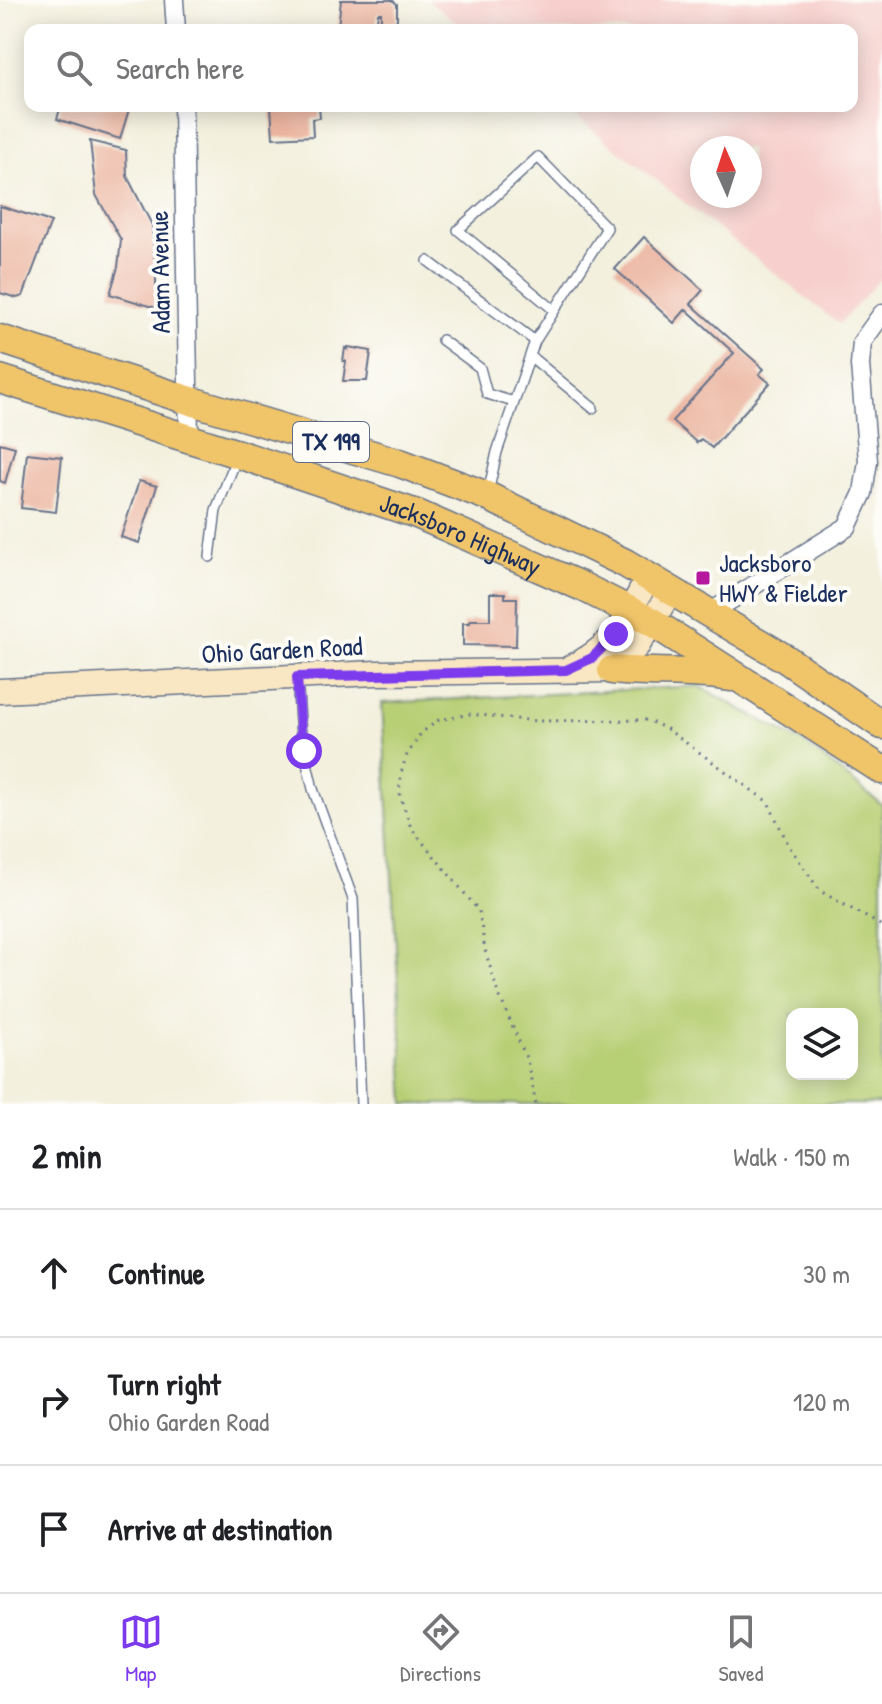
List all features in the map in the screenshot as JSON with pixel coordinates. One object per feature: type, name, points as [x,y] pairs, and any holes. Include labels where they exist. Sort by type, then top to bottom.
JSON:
[{"type":"main road","name":"Jacksboro Highway","points":[[0,339],[188,400],[400,463],[487,496],[612,557],[659,584],[786,659],[882,725]]},
{"type":"main road","name":"Jacksboro Highway","points":[[0,379],[417,514],[583,587],[641,617],[882,770]]},
{"type":"main road","points":[[612,670],[652,674],[707,672],[740,678]]},
{"type":"street","points":[[174,0],[176,24]]},
{"type":"street","name":"Adam Avenue","points":[[183,112],[189,438]]},
{"type":"street","points":[[708,614],[847,527],[863,493],[868,461],[860,365],[862,342],[882,314]]},
{"type":"street","name":"Ohio Garden Road","points":[[0,691],[297,677],[612,670],[638,645],[641,617],[659,584]]},
{"type":"street","name":"Ohio Garden Road","points":[[566,670],[592,658],[641,617]]},
{"type":"lane","points":[[487,496],[497,452],[535,341],[607,228],[538,157],[458,230],[554,310]]},
{"type":"lane","points":[[428,261],[535,341]]},
{"type":"lane","points":[[442,340],[480,368],[487,394],[514,402]]},
{"type":"lane","points":[[530,356],[593,408]]},
{"type":"lane","points":[[210,557],[216,510],[238,454]]},
{"type":"lane","points":[[297,677],[301,737],[313,789],[353,899],[361,1104]]},
{"type":"path","points":[[536,1104],[527,1060],[497,990],[485,950],[479,911],[411,828],[399,792],[407,755],[421,733],[439,720],[470,714],[536,721],[647,720],[667,729],[768,802],[789,846],[820,891],[882,926]]},
{"type":"shaded area","points":[[428,0],[882,0],[882,277],[839,324],[692,208],[762,208],[762,136],[690,136],[690,207],[570,112],[858,112],[858,24],[458,24]]},
{"type":"green space","points":[[699,686],[807,745],[882,805],[882,1104],[405,1104],[382,703]]},
{"type":"building","points":[[341,0],[392,0],[397,4],[395,23],[381,22],[381,13],[378,13],[377,24],[338,24]]},
{"type":"building","points":[[59,112],[128,112],[120,139],[57,119]]},
{"type":"building","points":[[271,112],[320,112],[320,118],[312,119],[313,136],[273,138]]},
{"type":"building","points":[[90,141],[126,150],[127,176],[152,225],[156,308],[110,294],[118,267],[121,240],[96,195]]},
{"type":"building","points":[[0,206],[51,222],[23,296],[17,298],[0,293]]},
{"type":"building","points":[[644,237],[703,290],[691,304],[764,369],[759,374],[770,383],[712,448],[701,439],[697,443],[672,421],[734,353],[686,309],[674,323],[615,269]]},
{"type":"building","points":[[348,347],[371,351],[367,381],[343,381],[346,361],[343,361],[345,348],[348,350]]},
{"type":"building","points":[[0,443],[15,447],[5,483],[0,481]]},
{"type":"building","points":[[27,453],[62,457],[56,512],[21,508]]},
{"type":"building","points":[[139,481],[157,486],[139,543],[121,537]]},
{"type":"building","points":[[490,593],[505,593],[505,598],[517,598],[516,646],[463,645],[463,623],[490,620]]},
{"type":"place","name":"Jacksboro HWY & Fielder","points":[[703,578]]},
{"type":"route","points":[[304,751],[297,677],[566,670],[592,658],[616,634]]}]
